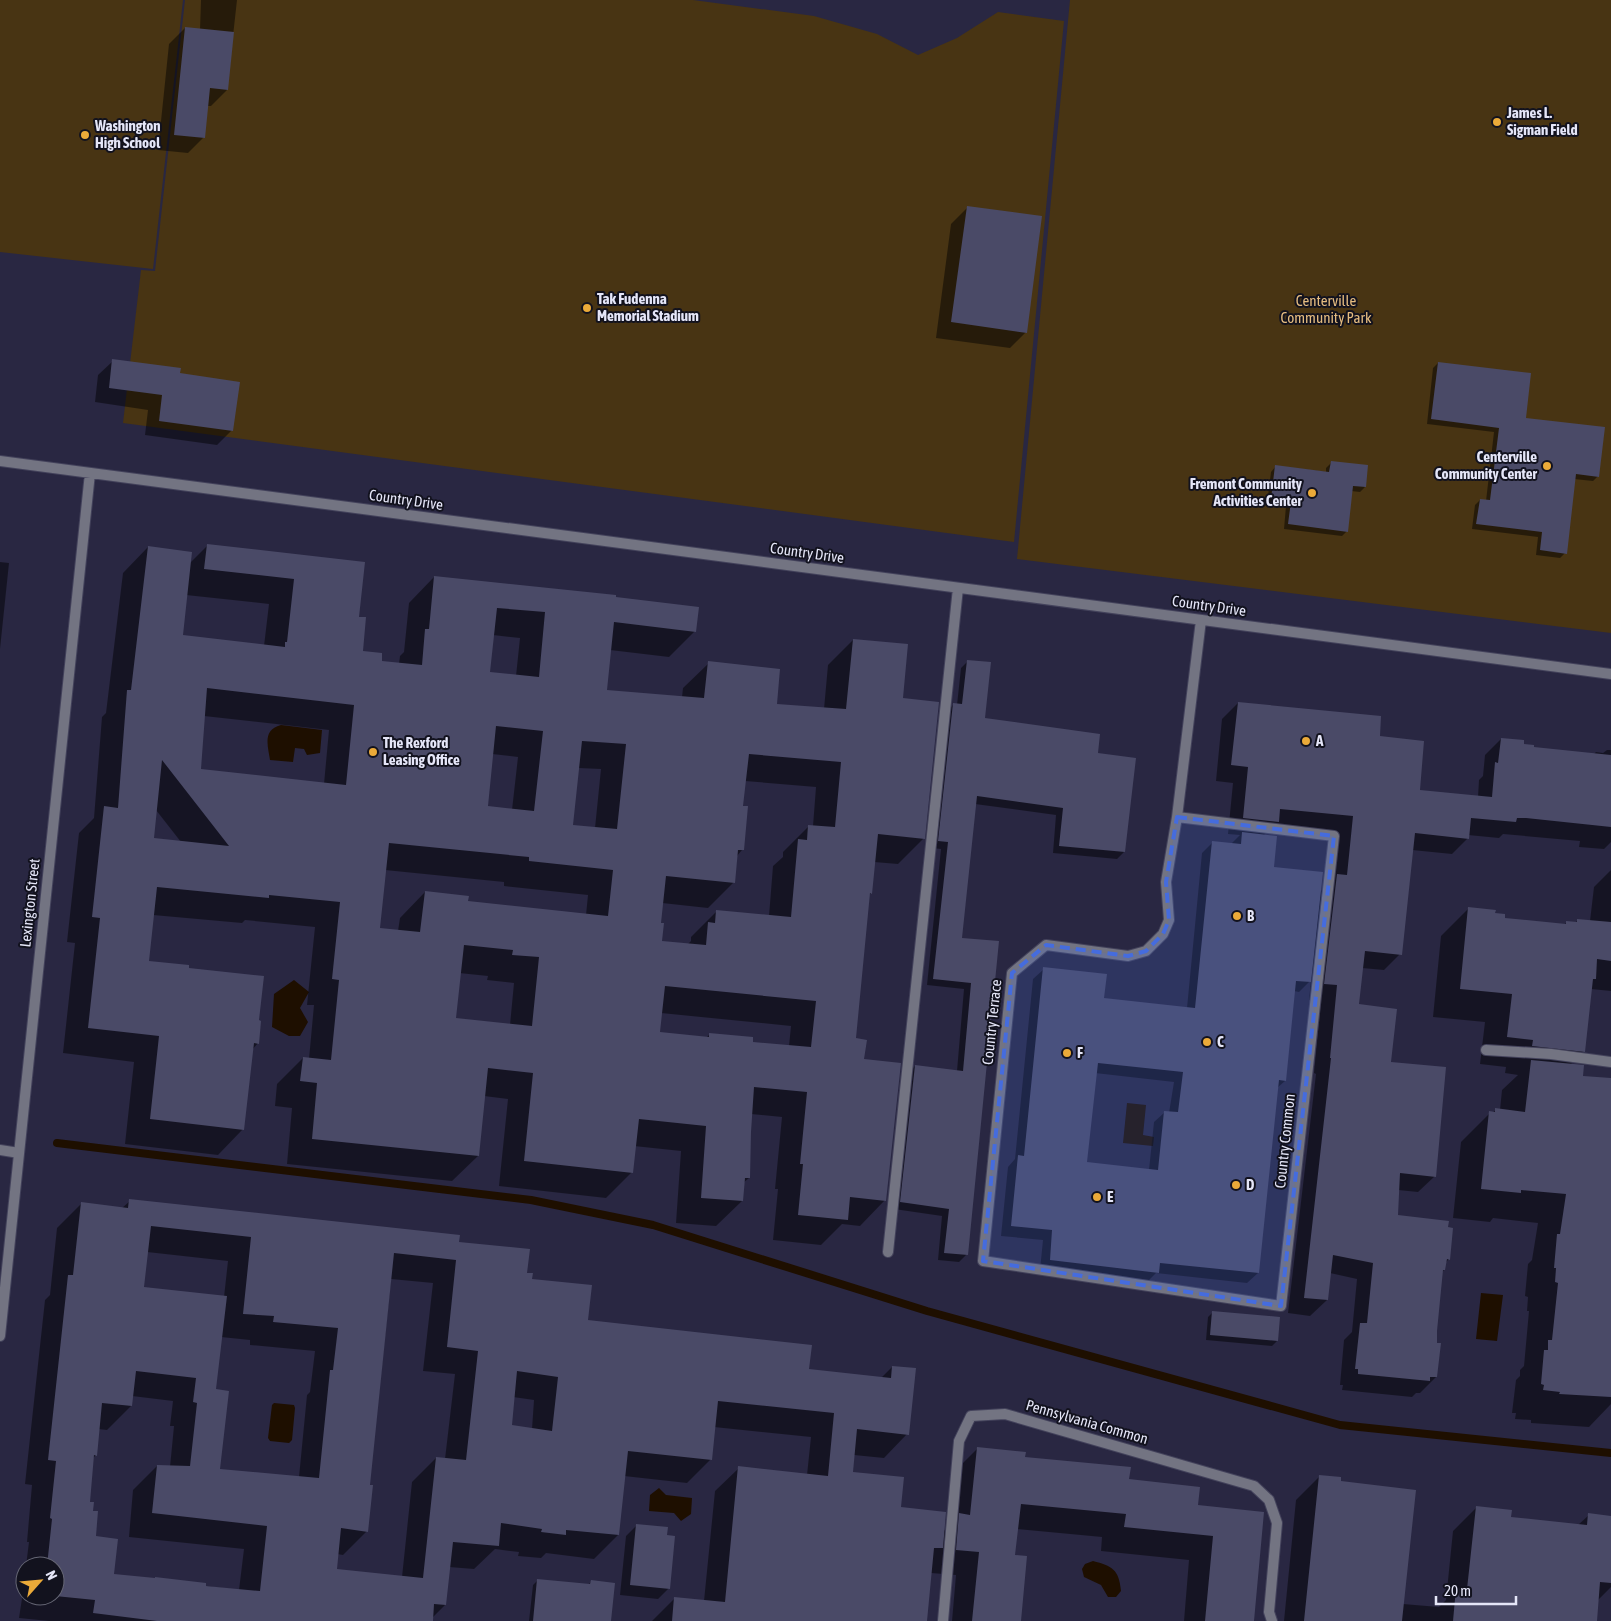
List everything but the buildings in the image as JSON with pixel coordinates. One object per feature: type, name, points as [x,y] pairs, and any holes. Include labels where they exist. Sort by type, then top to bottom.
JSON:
[{"type":"street","name":"Country Drive","points":[[0,461],[1611,674]]},
{"type":"street","name":"Lexington Street","points":[[0,1336],[90,473]]},
{"type":"street","points":[[888,1252],[958,588]]},
{"type":"street","name":"Country Terrace","points":[[983,1261],[1012,973],[1046,945],[1128,956],[1146,951],[1163,934],[1169,920],[1166,882],[1177,817],[1200,620]]},
{"type":"street","name":"Country Common","points":[[983,1261],[1281,1306],[1334,836],[1177,817]]},
{"type":"street","points":[[1486,1050],[1551,1054],[1611,1062]]},
{"type":"street","points":[[0,1150],[19,1152]]},
{"type":"street","name":"Pennsylvania Common","points":[[943,1621],[959,1441],[972,1416],[1005,1414],[1254,1486],[1269,1500],[1277,1523],[1270,1612],[1272,1621]]},
{"type":"highlighted area","points":[[1177,817],[1334,836],[1281,1306],[983,1261],[1012,973],[1046,945],[1128,956],[1146,951],[1163,934],[1169,920],[1166,882]]},
{"type":"green space","name":"Washington High School","points":[[0,0],[183,0],[153,269],[0,252]]},
{"type":"green space","name":"Tak Fudenna Memorial Stadium","points":[[185,0],[693,0],[814,16],[877,34],[918,55],[957,38],[998,12],[1064,21],[1014,542],[123,423],[141,270],[155,271]]},
{"type":"green space","name":"Centerville Community Park","points":[[1070,0],[1611,0],[1611,633],[1017,559]]},
{"type":"shaded area","points":[[281,725],[322,730],[320,753],[307,755],[304,749],[295,748],[293,762],[270,760],[269,735],[275,727]]},
{"type":"shaded area","points":[[294,980],[309,992],[300,1008],[308,1022],[300,1036],[289,1036],[272,1027],[274,994]]},
{"type":"shaded area","points":[[1127,1103],[1146,1105],[1143,1135],[1154,1137],[1153,1146],[1123,1143]]},
{"type":"shaded area","points":[[1481,1293],[1503,1295],[1497,1341],[1476,1339]]},
{"type":"shaded area","points":[[274,1403],[294,1405],[292,1440],[289,1443],[270,1441],[268,1438],[272,1405]]},
{"type":"shaded area","points":[[659,1488],[666,1495],[692,1498],[691,1514],[681,1521],[674,1513],[649,1511],[650,1495]]},
{"type":"shaded area","points":[[1093,1561],[1110,1567],[1116,1573],[1121,1591],[1116,1597],[1108,1597],[1101,1585],[1084,1577],[1082,1569],[1085,1564]]},
{"type":"waterway","points":[[57,1143],[531,1200],[653,1225],[927,1311],[1340,1425],[1611,1453]]},
{"type":"place","name":"James L. Sigman Field","points":[[1497,122]]},
{"type":"place","name":"Washington High School","points":[[85,135]]},
{"type":"place","name":"Tak Fudenna Memorial Stadium","points":[[587,308]]},
{"type":"place","name":"Centerville Community Center","points":[[1547,466]]},
{"type":"place","name":"Fremont Community Activities Center","points":[[1312,493]]},
{"type":"place","name":"A","points":[[1306,741]]},
{"type":"place","name":"The Rexford Leasing Office","points":[[373,752]]},
{"type":"place","name":"B","points":[[1237,916]]},
{"type":"place","name":"C","points":[[1207,1042]]},
{"type":"place","name":"F","points":[[1067,1053]]},
{"type":"place","name":"D","points":[[1236,1185]]},
{"type":"place","name":"E","points":[[1097,1197]]}]
